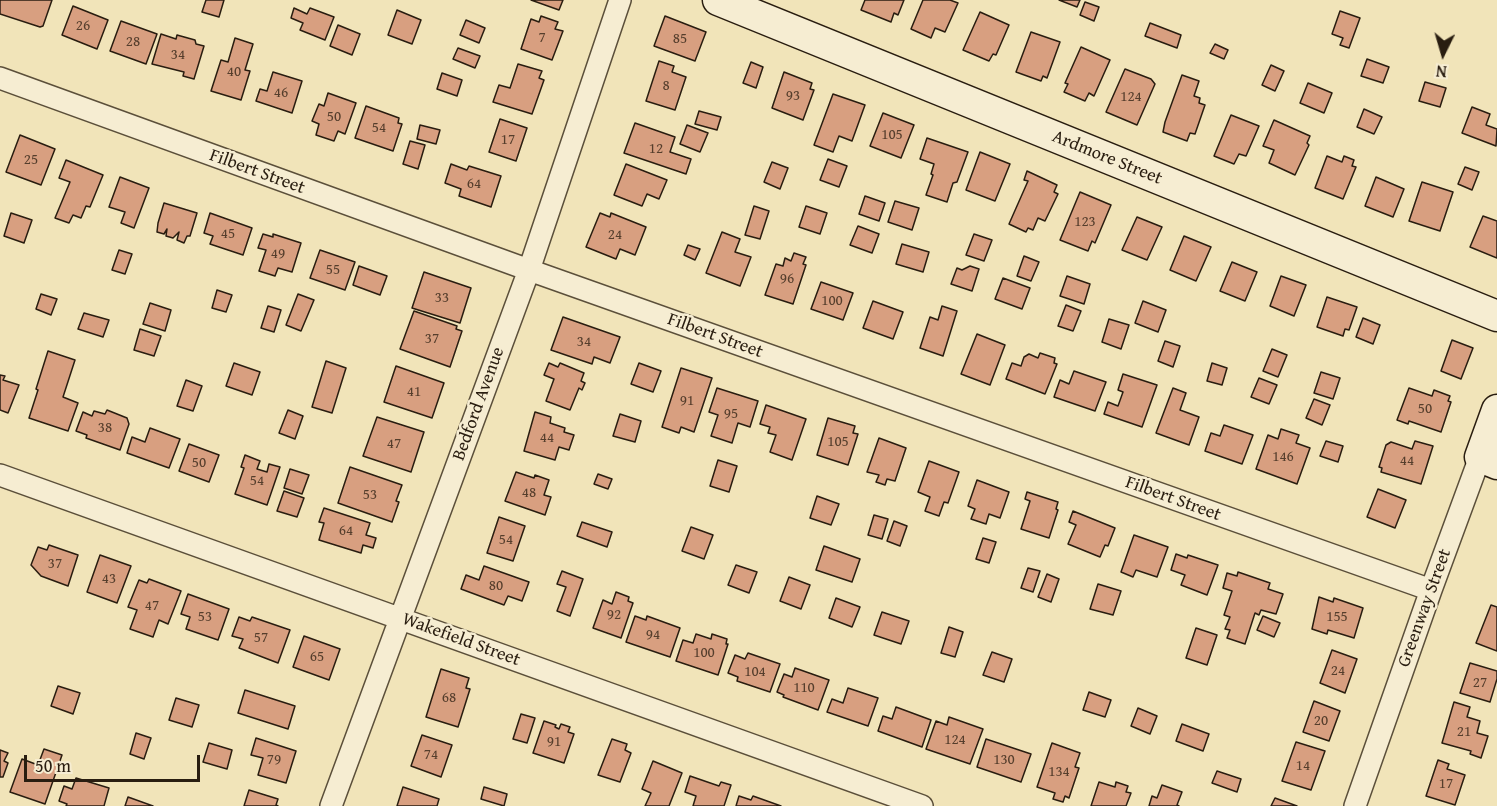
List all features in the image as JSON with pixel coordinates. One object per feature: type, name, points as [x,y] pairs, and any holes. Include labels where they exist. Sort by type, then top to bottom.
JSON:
[{"type":"main road","name":"Ardmore Street","points":[[718,0],[1497,316]]},
{"type":"main road","name":"Greenway Street","points":[[1489,460],[1497,410]]},
{"type":"street","name":"Bedford Avenue","points":[[331,806],[529,270],[620,0]]},
{"type":"street","name":"Filbert Street","points":[[0,78],[529,270],[1431,590]]},
{"type":"street","name":"Greenway Street","points":[[1355,806],[1431,590],[1489,460]]},
{"type":"street","name":"Wakefield Street","points":[[0,475],[922,806]]},
{"type":"building","points":[[0,0],[52,0],[43,26],[40,27],[0,14]]},
{"type":"building","points":[[206,0],[224,0],[219,17],[202,12]]},
{"type":"building","points":[[531,0],[563,0],[559,10]]},
{"type":"building","points":[[865,0],[904,0],[898,15],[894,13],[891,22],[861,10]]},
{"type":"building","points":[[923,0],[950,0],[958,3],[945,32],[935,28],[931,38],[911,29]]},
{"type":"building","points":[[1059,0],[1080,0],[1077,7]]},
{"type":"building","points":[[1085,2],[1099,7],[1094,21],[1080,15]]},
{"type":"building","points":[[73,6],[108,20],[97,49],[62,35]]},
{"type":"building","points":[[294,8],[307,14],[310,8],[334,17],[325,40],[300,30],[303,23],[291,18]]},
{"type":"building","points":[[397,10],[421,20],[412,44],[388,35]]},
{"type":"building","points":[[1340,11],[1360,18],[1349,48],[1340,45],[1343,38],[1332,34]]},
{"type":"building","points":[[980,12],[1009,25],[996,55],[993,54],[989,61],[963,50]]},
{"type":"building","points":[[541,16],[558,22],[555,29],[563,31],[552,60],[521,49],[531,19],[539,22]]},
{"type":"building","points":[[665,16],[706,32],[695,61],[654,46]]},
{"type":"building","points":[[466,20],[485,28],[479,43],[460,35]]},
{"type":"building","points":[[121,21],[157,34],[146,64],[110,51]]},
{"type":"building","points":[[1150,23],[1181,35],[1177,48],[1145,36]]},
{"type":"building","points":[[338,25],[360,34],[352,55],[330,46]]},
{"type":"building","points":[[1031,32],[1060,42],[1047,78],[1043,76],[1041,81],[1016,72]]},
{"type":"building","points":[[161,34],[176,39],[177,35],[195,40],[196,44],[204,46],[194,79],[183,76],[184,72],[152,64]]},
{"type":"building","points":[[235,38],[253,44],[245,70],[250,71],[241,100],[211,91],[221,60],[228,62]]},
{"type":"building","points":[[1215,44],[1228,50],[1224,59],[1210,53]]},
{"type":"building","points":[[1081,47],[1110,60],[1094,96],[1089,93],[1085,101],[1064,92],[1068,84],[1065,83]]},
{"type":"building","points":[[458,48],[480,56],[475,68],[453,59]]},
{"type":"building","points":[[1367,59],[1389,67],[1383,83],[1361,76]]},
{"type":"building","points":[[659,61],[674,66],[672,72],[686,77],[675,110],[646,101]]},
{"type":"building","points":[[751,62],[763,67],[756,88],[743,83]]},
{"type":"building","points":[[518,64],[542,71],[539,78],[544,80],[532,114],[493,102],[499,85],[510,88]]},
{"type":"building","points":[[1271,65],[1284,71],[1275,91],[1262,85]]},
{"type":"building","points":[[1125,69],[1151,79],[1155,84],[1137,125],[1106,112]]},
{"type":"building","points":[[273,72],[302,81],[292,113],[256,101],[260,89],[267,91]]},
{"type":"building","points":[[784,72],[812,83],[810,89],[814,90],[803,120],[772,108]]},
{"type":"building","points":[[442,73],[462,80],[457,96],[437,89]]},
{"type":"building","points":[[1182,75],[1199,81],[1194,96],[1200,98],[1199,103],[1205,105],[1195,134],[1190,133],[1187,141],[1163,132]]},
{"type":"building","points":[[1425,82],[1446,88],[1440,107],[1419,101]]},
{"type":"building","points":[[1308,83],[1332,93],[1324,113],[1300,103]]},
{"type":"building","points":[[328,93],[356,103],[345,134],[338,131],[334,141],[316,135],[319,124],[312,121],[319,104],[324,106]]},
{"type":"building","points":[[833,94],[865,105],[852,141],[839,136],[833,152],[814,145]]},
{"type":"building","points":[[366,106],[399,118],[398,123],[402,124],[393,151],[355,138]]},
{"type":"building","points":[[1472,107],[1490,114],[1486,125],[1497,129],[1496,146],[1462,133]]},
{"type":"building","points":[[1364,109],[1382,117],[1374,134],[1357,127]]},
{"type":"building","points":[[699,111],[721,117],[717,130],[695,124]]},
{"type":"building","points":[[883,113],[914,125],[901,158],[870,146]]},
{"type":"building","points":[[1231,115],[1259,126],[1246,156],[1239,154],[1234,164],[1214,156]]},
{"type":"building","points":[[500,119],[527,128],[516,161],[489,152]]},
{"type":"building","points":[[1274,120],[1310,136],[1307,143],[1309,145],[1295,175],[1269,163],[1274,150],[1263,146]]},
{"type":"building","points":[[635,123],[675,137],[670,152],[691,159],[686,174],[624,153]]},
{"type":"building","points":[[420,125],[440,130],[436,144],[417,139]]},
{"type":"building","points":[[687,125],[708,133],[700,152],[680,144]]},
{"type":"building","points":[[20,135],[55,149],[41,185],[6,172]]},
{"type":"building","points":[[927,138],[968,152],[957,182],[953,183],[947,202],[926,195],[934,164],[920,159]]},
{"type":"building","points":[[410,141],[425,145],[418,169],[403,164]]},
{"type":"building","points":[[980,152],[1010,164],[995,201],[966,190]]},
{"type":"building","points":[[1327,156],[1342,162],[1344,156],[1354,160],[1352,166],[1356,167],[1343,199],[1315,188]]},
{"type":"building","points":[[828,159],[847,166],[839,187],[820,180]]},
{"type":"building","points":[[66,160],[103,175],[90,207],[86,206],[81,218],[73,215],[69,223],[55,218],[70,182],[59,178]]},
{"type":"building","points":[[772,162],[788,168],[780,189],[764,182]]},
{"type":"building","points":[[451,164],[467,170],[469,166],[501,176],[491,207],[459,196],[461,189],[445,183]]},
{"type":"building","points":[[626,164],[667,180],[659,199],[647,194],[642,206],[614,195]]},
{"type":"building","points":[[1465,167],[1479,172],[1472,190],[1458,184]]},
{"type":"building","points":[[1027,171],[1057,185],[1054,192],[1058,194],[1045,221],[1038,218],[1033,230],[1028,228],[1026,232],[1009,224],[1028,181],[1024,180]]},
{"type":"building","points":[[120,177],[149,188],[134,228],[121,223],[125,212],[109,207]]},
{"type":"building","points":[[1376,177],[1404,189],[1393,217],[1365,206]]},
{"type":"building","points":[[1422,182],[1453,192],[1440,231],[1409,221]]},
{"type":"building","points":[[1080,192],[1111,205],[1095,243],[1092,241],[1088,251],[1060,240]]},
{"type":"building","points":[[865,196],[885,203],[879,221],[859,214]]},
{"type":"building","points":[[895,201],[919,208],[912,230],[888,222]]},
{"type":"building","points":[[164,203],[197,213],[190,236],[187,236],[184,243],[177,240],[179,232],[173,238],[166,236],[167,229],[164,234],[157,232]]},
{"type":"building","points":[[754,206],[769,211],[760,239],[745,235]]},
{"type":"building","points":[[806,206],[827,213],[820,234],[799,227]]},
{"type":"building","points":[[11,213],[32,220],[24,243],[4,236]]},
{"type":"building","points":[[210,213],[252,228],[243,255],[210,244],[213,236],[204,233]]},
{"type":"building","points":[[600,213],[610,217],[611,213],[646,227],[635,255],[620,249],[616,259],[586,247]]},
{"type":"building","points":[[1483,216],[1497,221],[1497,258],[1470,247]]},
{"type":"building","points":[[1137,217],[1162,227],[1147,260],[1122,250]]},
{"type":"building","points":[[858,226],[879,234],[872,253],[850,245]]},
{"type":"building","points":[[722,232],[740,239],[735,252],[751,257],[740,286],[706,273]]},
{"type":"building","points":[[263,234],[273,237],[273,234],[301,243],[292,272],[278,268],[275,276],[259,271],[266,250],[258,248]]},
{"type":"building","points":[[974,234],[992,240],[984,261],[966,255]]},
{"type":"building","points":[[1184,236],[1211,247],[1196,281],[1170,270]]},
{"type":"building","points":[[902,244],[929,252],[923,272],[896,264]]},
{"type":"building","points":[[688,245],[700,249],[695,260],[684,255]]},
{"type":"building","points":[[119,250],[132,254],[125,274],[112,270]]},
{"type":"building","points":[[320,250],[355,262],[345,290],[310,278]]},
{"type":"building","points":[[794,253],[806,257],[803,264],[806,265],[793,304],[765,295],[776,264],[783,266],[785,258],[791,261]]},
{"type":"building","points":[[1024,256],[1039,262],[1031,281],[1017,276]]},
{"type":"building","points":[[1232,262],[1257,272],[1245,301],[1220,291]]},
{"type":"building","points":[[359,266],[387,276],[380,295],[353,285]]},
{"type":"building","points":[[970,266],[979,269],[972,291],[951,284],[957,268],[962,270]]},
{"type":"building","points":[[424,272],[471,288],[460,323],[412,308]]},
{"type":"building","points":[[1067,276],[1090,284],[1084,304],[1060,296]]},
{"type":"building","points":[[1281,276],[1306,285],[1294,316],[1270,306]]},
{"type":"building","points":[[1003,278],[1030,288],[1022,309],[995,299]]},
{"type":"building","points":[[821,282],[853,293],[843,320],[811,309]]},
{"type":"building","points":[[217,290],[232,295],[226,312],[212,308]]},
{"type":"building","points":[[41,294],[57,299],[51,315],[36,309]]},
{"type":"building","points":[[298,294],[314,300],[301,331],[286,325]]},
{"type":"building","points":[[1327,297],[1357,307],[1349,330],[1345,329],[1343,336],[1317,327]]},
{"type":"building","points":[[873,301],[903,312],[893,339],[863,328]]},
{"type":"building","points":[[1143,301],[1166,310],[1158,332],[1135,323]]},
{"type":"building","points":[[150,303],[171,310],[165,331],[143,324]]},
{"type":"building","points":[[1066,305],[1081,311],[1073,331],[1058,326]]},
{"type":"building","points":[[268,306],[281,310],[274,332],[261,328]]},
{"type":"building","points":[[942,306],[957,311],[943,356],[920,348],[930,317],[938,320]]},
{"type":"building","points":[[414,311],[457,326],[456,329],[462,331],[450,367],[400,349]]},
{"type":"building","points":[[84,313],[109,320],[103,337],[78,329]]},
{"type":"building","points":[[563,317],[620,337],[610,363],[594,357],[592,364],[551,350]]},
{"type":"building","points":[[1363,318],[1380,325],[1373,344],[1356,337]]},
{"type":"building","points":[[1109,319],[1129,325],[1121,349],[1102,342]]},
{"type":"building","points":[[140,329],[161,336],[154,356],[134,350]]},
{"type":"building","points":[[977,334],[1005,345],[990,385],[961,374]]},
{"type":"building","points":[[1452,340],[1473,348],[1461,379],[1441,371]]},
{"type":"building","points":[[1165,341],[1180,346],[1173,367],[1158,361]]},
{"type":"building","points":[[1272,349],[1287,355],[1278,377],[1263,371]]},
{"type":"building","points":[[48,351],[75,360],[63,397],[78,403],[68,431],[29,418]]},
{"type":"building","points":[[1040,353],[1055,358],[1054,363],[1057,364],[1045,394],[1006,379],[1012,363],[1021,366],[1024,357],[1029,354],[1038,358]]},
{"type":"building","points":[[326,361],[346,368],[332,413],[312,407]]},
{"type":"building","points":[[234,363],[260,372],[252,395],[226,386]]},
{"type":"building","points":[[549,363],[558,367],[560,363],[584,373],[581,381],[585,383],[582,390],[579,388],[570,410],[546,401],[554,379],[544,375]]},
{"type":"building","points":[[639,363],[661,371],[653,392],[631,384]]},
{"type":"building","points":[[1212,363],[1227,368],[1222,385],[1207,381]]},
{"type":"building","points":[[396,366],[444,383],[432,418],[384,402]]},
{"type":"building","points":[[681,368],[712,378],[694,432],[681,427],[679,433],[662,427]]},
{"type":"building","points":[[1074,371],[1106,382],[1095,411],[1054,397],[1060,380],[1069,384]]},
{"type":"building","points":[[1321,372],[1340,378],[1333,399],[1314,393]]},
{"type":"building","points":[[1123,374],[1157,385],[1142,427],[1104,414],[1108,402],[1118,406],[1123,392],[1118,390]]},
{"type":"building","points":[[0,375],[5,376],[3,380],[19,385],[8,413],[0,410]]},
{"type":"building","points":[[1259,378],[1277,385],[1269,404],[1251,397]]},
{"type":"building","points":[[186,380],[202,386],[193,411],[177,406]]},
{"type":"building","points":[[717,388],[758,401],[750,427],[738,423],[732,443],[711,436],[718,415],[709,412]]},
{"type":"building","points":[[1173,388],[1186,393],[1180,410],[1199,417],[1189,445],[1156,433]]},
{"type":"building","points":[[1409,388],[1432,396],[1434,390],[1450,396],[1448,401],[1451,402],[1441,432],[1409,421],[1408,424],[1397,420]]},
{"type":"building","points":[[1314,399],[1330,405],[1322,425],[1306,418]]},
{"type":"building","points":[[766,405],[806,419],[792,460],[770,452],[776,435],[768,433],[770,427],[760,424]]},
{"type":"building","points":[[107,410],[127,418],[129,424],[120,450],[86,438],[87,435],[76,431],[83,412],[92,416],[94,411],[105,414]]},
{"type":"building","points":[[288,410],[303,416],[295,439],[279,433]]},
{"type":"building","points":[[535,412],[551,417],[550,423],[565,428],[564,432],[574,435],[569,450],[559,447],[555,460],[524,451]]},
{"type":"building","points":[[620,414],[641,421],[635,442],[613,436]]},
{"type":"building","points":[[377,417],[424,432],[411,472],[363,456]]},
{"type":"building","points":[[828,418],[855,426],[853,433],[858,434],[848,465],[817,455]]},
{"type":"building","points":[[1224,425],[1253,435],[1242,464],[1205,451],[1211,433],[1220,436]]},
{"type":"building","points":[[150,428],[180,439],[169,468],[127,453],[132,437],[145,442]]},
{"type":"building","points":[[1281,429],[1299,435],[1296,443],[1310,448],[1297,484],[1256,469],[1268,435],[1278,439]]},
{"type":"building","points":[[879,438],[906,448],[895,481],[887,479],[885,485],[876,482],[879,475],[867,472]]},
{"type":"building","points":[[1326,441],[1343,446],[1338,462],[1320,456]]},
{"type":"building","points":[[1415,441],[1433,446],[1421,484],[1381,472],[1382,468],[1379,467],[1386,445],[1391,442],[1412,449]]},
{"type":"building","points":[[189,444],[219,455],[209,482],[179,471]]},
{"type":"building","points":[[245,455],[260,461],[257,469],[267,472],[269,464],[280,467],[267,505],[235,494],[244,468],[241,467]]},
{"type":"building","points":[[718,460],[737,466],[729,492],[710,486]]},
{"type":"building","points":[[929,461],[959,472],[948,503],[944,502],[939,516],[925,511],[930,497],[918,492]]},
{"type":"building","points":[[350,467],[402,485],[392,522],[338,503]]},
{"type":"building","points":[[290,469],[309,475],[302,494],[284,488]]},
{"type":"building","points":[[516,472],[549,480],[544,495],[551,497],[545,515],[505,501]]},
{"type":"building","points":[[598,474],[612,479],[608,489],[594,484]]},
{"type":"building","points":[[977,480],[1009,492],[1000,518],[989,514],[986,524],[971,519],[975,509],[968,506]]},
{"type":"building","points":[[1378,489],[1406,500],[1395,528],[1367,517]]},
{"type":"building","points":[[284,491],[304,498],[297,517],[277,511]]},
{"type":"building","points":[[1027,492],[1058,502],[1056,509],[1058,510],[1049,538],[1021,529],[1030,501],[1025,499]]},
{"type":"building","points":[[817,496],[839,504],[831,525],[810,518]]},
{"type":"building","points":[[324,508],[370,523],[366,535],[376,538],[373,548],[363,545],[361,553],[319,540],[324,523],[319,522]]},
{"type":"building","points":[[1073,511],[1115,528],[1108,546],[1105,545],[1100,557],[1068,544],[1076,525],[1069,522]]},
{"type":"building","points":[[874,515],[888,519],[882,539],[868,535]]},
{"type":"building","points":[[499,517],[525,526],[513,561],[487,553]]},
{"type":"building","points":[[894,521],[907,526],[900,546],[887,541]]},
{"type":"building","points":[[582,522],[612,532],[607,547],[577,536]]},
{"type":"building","points":[[691,527],[713,535],[704,559],[682,551]]},
{"type":"building","points":[[1134,535],[1168,547],[1157,577],[1136,570],[1133,577],[1121,572]]},
{"type":"building","points":[[983,538],[996,542],[989,563],[976,559]]},
{"type":"building","points":[[49,545],[78,555],[68,586],[41,576],[31,565],[38,547],[47,550]]},
{"type":"building","points":[[824,546],[860,559],[852,582],[816,570]]},
{"type":"building","points":[[1176,554],[1187,558],[1188,555],[1218,565],[1207,595],[1181,585],[1185,575],[1171,570]]},
{"type":"building","points":[[100,555],[131,566],[117,603],[87,592]]},
{"type":"building","points":[[736,565],[757,572],[749,593],[728,585]]},
{"type":"building","points":[[484,566],[529,582],[522,601],[508,596],[504,605],[461,589],[466,575],[479,580]]},
{"type":"building","points":[[1028,568],[1040,571],[1033,592],[1021,588]]},
{"type":"building","points":[[562,571],[583,579],[570,616],[557,611],[566,587],[557,584]]},
{"type":"building","points":[[1238,572],[1270,583],[1268,589],[1283,594],[1276,614],[1261,610],[1259,615],[1255,613],[1245,644],[1227,638],[1230,630],[1225,629],[1230,617],[1224,615],[1232,591],[1223,588],[1227,573],[1237,576]]},
{"type":"building","points":[[1047,574],[1059,579],[1051,602],[1038,597]]},
{"type":"building","points":[[789,577],[810,585],[801,609],[780,601]]},
{"type":"building","points":[[149,579],[181,591],[168,624],[159,620],[153,637],[130,629],[137,610],[128,607],[139,580],[147,583]]},
{"type":"building","points":[[1098,584],[1121,591],[1113,615],[1090,609]]},
{"type":"building","points":[[616,592],[629,597],[628,601],[633,603],[621,638],[593,628],[603,600],[612,604]]},
{"type":"building","points":[[188,594],[229,609],[218,640],[186,629],[190,617],[181,614]]},
{"type":"building","points":[[1319,597],[1333,602],[1334,598],[1363,608],[1354,638],[1328,630],[1327,634],[1312,629]]},
{"type":"building","points":[[836,598],[860,607],[852,627],[829,618]]},
{"type":"building","points":[[1491,605],[1497,607],[1497,651],[1476,643]]},
{"type":"building","points":[[882,612],[909,621],[901,644],[874,635]]},
{"type":"building","points":[[635,616],[646,620],[647,616],[680,628],[670,657],[626,642]]},
{"type":"building","points":[[1263,616],[1280,623],[1274,637],[1257,630]]},
{"type":"building","points":[[239,617],[250,621],[252,617],[290,630],[278,663],[239,648],[243,639],[232,636]]},
{"type":"building","points":[[949,627],[963,632],[955,657],[941,653]]},
{"type":"building","points":[[1196,628],[1217,635],[1207,665],[1186,658]]},
{"type":"building","points":[[696,634],[711,639],[712,634],[727,639],[726,644],[728,644],[718,675],[676,661],[683,640],[693,643]]},
{"type":"building","points":[[304,636],[340,649],[329,680],[293,667]]},
{"type":"building","points":[[1332,650],[1357,659],[1345,693],[1320,683]]},
{"type":"building","points":[[992,652],[1012,659],[1004,682],[983,675]]},
{"type":"building","points":[[748,653],[780,664],[770,692],[737,681],[738,677],[728,673],[735,655],[745,659]]},
{"type":"building","points":[[1470,663],[1497,671],[1490,702],[1460,693]]},
{"type":"building","points":[[795,668],[829,680],[818,710],[783,697],[784,695],[777,692],[784,674],[792,677]]},
{"type":"building","points":[[441,669],[469,678],[466,688],[470,689],[458,727],[426,717]]},
{"type":"building","points":[[58,686],[80,693],[73,714],[51,706]]},
{"type":"building","points":[[848,688],[878,698],[868,726],[827,712],[832,699],[843,703]]},
{"type":"building","points":[[245,690],[295,706],[288,729],[238,713]]},
{"type":"building","points":[[1089,692],[1111,700],[1105,717],[1083,710]]},
{"type":"building","points":[[176,698],[199,705],[192,727],[169,720]]},
{"type":"building","points":[[1314,701],[1340,711],[1329,741],[1303,732]]},
{"type":"building","points":[[1454,702],[1470,707],[1467,717],[1480,721],[1477,733],[1488,736],[1481,758],[1470,754],[1471,751],[1442,743]]},
{"type":"building","points":[[896,707],[931,720],[922,747],[878,731],[883,716],[892,719]]},
{"type":"building","points":[[1138,708],[1157,716],[1150,734],[1131,726]]},
{"type":"building","points":[[521,714],[535,718],[527,743],[513,739]]},
{"type":"building","points":[[949,717],[983,729],[970,764],[926,749],[936,721],[947,725]]},
{"type":"building","points":[[544,721],[556,725],[555,727],[559,729],[561,724],[570,727],[568,732],[574,734],[564,763],[533,753]]},
{"type":"building","points":[[1182,724],[1209,734],[1203,751],[1176,741]]},
{"type":"building","points":[[136,733],[151,738],[144,759],[130,754]]},
{"type":"building","points":[[422,735],[452,745],[441,777],[411,766]]},
{"type":"building","points":[[256,738],[296,751],[286,783],[258,775],[263,758],[251,755]]},
{"type":"building","points":[[612,739],[627,744],[625,750],[631,753],[620,782],[598,775]]},
{"type":"building","points":[[986,739],[1031,754],[1021,782],[977,767]]},
{"type":"building","points":[[1296,742],[1325,751],[1311,790],[1282,781]]},
{"type":"building","points":[[209,743],[232,750],[227,769],[203,762]]},
{"type":"building","points":[[1052,743],[1080,753],[1075,767],[1079,768],[1069,798],[1065,796],[1063,802],[1053,799],[1055,793],[1037,787]]},
{"type":"building","points":[[44,749],[62,755],[45,804],[10,792],[22,759],[38,765]]},
{"type":"building","points":[[0,750],[8,753],[4,761],[8,763],[3,777],[0,777]]},
{"type":"building","points":[[1438,760],[1449,764],[1447,769],[1465,775],[1455,805],[1426,796]]},
{"type":"building","points":[[653,761],[682,773],[669,806],[645,806],[651,793],[642,789]]},
{"type":"building","points":[[1217,771],[1241,779],[1237,792],[1212,783]]},
{"type":"building","points":[[690,776],[719,786],[721,782],[731,785],[724,806],[693,806],[696,796],[685,792]]},
{"type":"building","points":[[76,778],[109,788],[104,806],[66,806],[67,804],[59,801],[64,786],[72,789]]},
{"type":"building","points":[[1099,782],[1115,787],[1116,782],[1128,786],[1126,792],[1131,793],[1126,806],[1091,806]]},
{"type":"building","points":[[1162,785],[1182,792],[1177,805],[1179,806],[1149,806],[1152,796],[1157,798]]},
{"type":"building","points":[[403,787],[439,799],[437,806],[397,806]]},
{"type":"building","points":[[484,787],[507,794],[504,806],[481,799]]},
{"type":"building","points":[[249,790],[278,799],[276,805],[278,806],[244,806]]},
{"type":"building","points":[[739,796],[751,800],[753,796],[781,806],[736,806]]},
{"type":"building","points":[[128,797],[153,806],[125,806]]},
{"type":"building","points":[[1275,798],[1297,806],[1271,806]]}]
